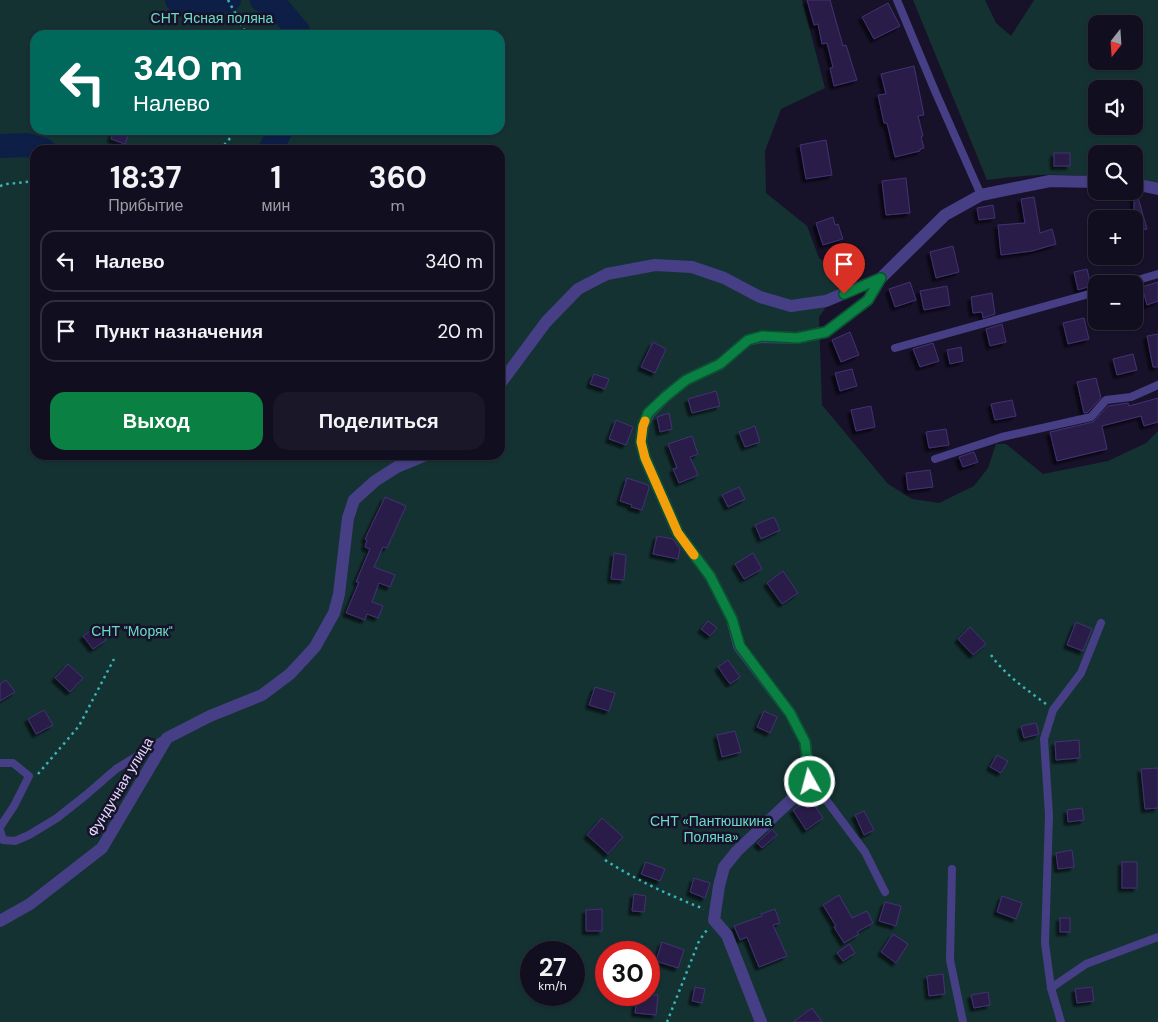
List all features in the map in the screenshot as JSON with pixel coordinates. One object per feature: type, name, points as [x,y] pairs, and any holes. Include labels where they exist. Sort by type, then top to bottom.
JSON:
[{"type":"street","points":[[762,1022],[728,935],[714,920],[719,886],[724,867],[737,851],[810,782],[805,742],[790,713],[740,646],[732,619],[710,576],[678,533],[645,458],[641,442],[643,426],[648,413],[686,380],[720,364],[748,340],[762,336],[797,338],[826,332],[868,300],[881,278],[945,215],[981,195],[1050,181],[1088,182]]},
{"type":"street","points":[[1143,186],[1158,189]]},
{"type":"street","points":[[505,377],[546,322],[578,289],[607,274],[655,265],[692,267],[724,278],[760,297],[791,306],[826,301],[881,278]]},
{"type":"street","points":[[167,738],[210,716],[262,695],[290,674],[315,647],[334,613],[339,594],[348,518],[354,500],[375,481],[397,467],[414,460]]},
{"type":"street","name":"Фундучная улица","points":[[0,921],[30,904],[102,848],[167,738]]},
{"type":"lane","points":[[897,0],[981,195]]},
{"type":"lane","points":[[1143,278],[1158,274]]},
{"type":"lane","points":[[895,348],[1088,294]]},
{"type":"lane","points":[[935,459],[1002,437],[1091,417],[1106,400],[1131,397],[1158,385]]},
{"type":"lane","points":[[1061,1022],[1051,988],[1045,943],[1049,815],[1044,740],[1053,710],[1081,673],[1101,623]]},
{"type":"lane","points":[[0,763],[13,764],[29,776],[14,806],[0,828],[1,841],[14,841],[29,835],[57,818],[86,796],[116,769],[167,738]]},
{"type":"lane","points":[[810,782],[823,796],[865,852],[884,892]]},
{"type":"lane","points":[[952,869],[950,960],[963,1022]]},
{"type":"lane","points":[[1051,988],[1086,964],[1158,937]]},
{"type":"path","points":[[228,0],[244,30]]},
{"type":"path","points":[[224,145],[232,135]]},
{"type":"path","points":[[0,186],[30,182]]},
{"type":"path","points":[[991,655],[999,666],[1053,710]]},
{"type":"path","points":[[29,776],[40,774],[79,726],[114,659]]},
{"type":"path","points":[[605,860],[628,875],[664,893],[706,910],[714,920],[699,941],[667,1022]]},
{"type":"green space","points":[[0,0],[802,0],[825,88],[781,109],[765,151],[766,193],[807,226],[819,258],[838,272],[839,289],[819,317],[822,405],[888,484],[912,499],[939,503],[974,486],[988,468],[996,444],[1006,444],[1043,474],[1108,461],[1146,443],[1158,431],[1158,1022],[0,1022]]},
{"type":"green space","points":[[913,0],[985,0],[996,23],[1011,36],[1034,0],[1158,0],[1158,184],[1143,182],[1143,145],[1088,145],[1088,176],[1042,175],[987,180]]},
{"type":"building","points":[[807,0],[830,0],[843,46],[846,45],[857,80],[834,86],[830,68],[833,67],[827,43],[822,44],[818,24],[814,25]]},
{"type":"building","points":[[888,3],[900,26],[874,39],[862,17]]},
{"type":"building","points":[[914,66],[924,115],[918,116],[924,148],[920,149],[920,151],[895,157],[887,123],[884,123],[878,95],[886,94],[881,74]]},
{"type":"building","points":[[112,135],[128,135],[125,144],[111,139]]},
{"type":"building","points":[[826,140],[832,175],[806,179],[800,145]]},
{"type":"building","points":[[1054,153],[1070,153],[1070,166],[1054,166]]},
{"type":"building","points":[[906,178],[910,213],[886,215],[882,181]]},
{"type":"building","points":[[1034,197],[1040,233],[1052,229],[1056,244],[1032,251],[1001,255],[998,225],[1025,223],[1021,199]]},
{"type":"building","points":[[1134,200],[1139,200],[1142,210],[1134,210]]},
{"type":"building","points":[[993,205],[995,218],[979,220],[977,208]]},
{"type":"building","points":[[1143,215],[1147,229],[1143,230]]},
{"type":"building","points":[[833,217],[835,225],[838,224],[843,239],[823,245],[816,223]]},
{"type":"building","points":[[953,246],[959,272],[936,278],[930,252]]},
{"type":"building","points":[[1087,269],[1088,287],[1078,290],[1074,272]]},
{"type":"building","points":[[910,282],[916,300],[895,307],[889,289]]},
{"type":"building","points":[[1158,282],[1158,301],[1147,305],[1143,287]]},
{"type":"building","points":[[947,286],[950,305],[924,310],[920,291]]},
{"type":"building","points":[[992,293],[995,314],[983,318],[982,312],[973,313],[971,297]]},
{"type":"building","points":[[1084,318],[1089,339],[1068,344],[1063,323]]},
{"type":"building","points":[[1002,324],[1006,342],[990,346],[986,329]]},
{"type":"building","points":[[850,332],[859,355],[841,362],[832,340]]},
{"type":"building","points":[[1158,334],[1158,367],[1153,367],[1147,336]]},
{"type":"building","points":[[653,342],[666,349],[655,373],[641,367]]},
{"type":"building","points":[[933,343],[939,361],[920,367],[913,349]]},
{"type":"building","points":[[961,347],[963,361],[950,364],[947,350]]},
{"type":"building","points":[[1133,354],[1137,370],[1117,375],[1113,359]]},
{"type":"building","points":[[852,369],[857,386],[840,391],[835,373]]},
{"type":"building","points":[[594,374],[609,379],[605,389],[590,384]]},
{"type":"building","points":[[1096,378],[1101,398],[1088,412],[1084,413],[1077,382]]},
{"type":"building","points":[[716,391],[720,406],[692,413],[688,399]]},
{"type":"building","points":[[1158,398],[1158,422],[1144,426],[1141,416],[1102,426],[1107,449],[1057,461],[1050,432],[1093,422],[1108,406],[1128,403],[1129,406]]},
{"type":"building","points":[[1012,400],[1016,416],[995,420],[991,404]]},
{"type":"building","points":[[871,406],[875,427],[856,431],[851,410]]},
{"type":"building","points":[[669,413],[672,429],[660,432],[657,417]]},
{"type":"building","points":[[616,420],[633,427],[626,445],[609,439]]},
{"type":"building","points":[[755,426],[760,442],[745,447],[739,432]]},
{"type":"building","points":[[946,429],[949,445],[929,448],[926,432]]},
{"type":"building","points":[[692,436],[698,454],[690,457],[698,475],[679,483],[673,469],[677,468],[668,444]]},
{"type":"building","points":[[974,452],[978,462],[963,467],[959,457]]},
{"type":"building","points":[[930,470],[933,487],[908,490],[906,473]]},
{"type":"building","points":[[627,478],[648,485],[649,488],[642,510],[620,501]]},
{"type":"building","points":[[739,487],[745,499],[728,507],[722,495]]},
{"type":"building","points":[[385,497],[406,506],[387,548],[383,547],[374,567],[395,575],[390,587],[379,583],[372,602],[383,606],[378,618],[367,614],[365,620],[346,613],[359,582],[356,582],[370,549],[365,547],[367,540],[365,539]]},
{"type":"building","points":[[774,517],[780,530],[761,539],[755,525]]},
{"type":"building","points":[[657,536],[673,539],[680,549],[678,559],[653,554]]},
{"type":"building","points":[[614,553],[626,555],[624,580],[611,579]]},
{"type":"building","points":[[753,553],[762,569],[744,579],[735,564]]},
{"type":"building","points":[[783,571],[798,593],[782,604],[767,583]]},
{"type":"building","points":[[708,621],[717,628],[710,636],[701,629]]},
{"type":"building","points":[[1076,622],[1092,629],[1083,651],[1067,645]]},
{"type":"building","points":[[96,627],[106,640],[93,649],[83,636]]},
{"type":"building","points":[[970,627],[986,644],[973,655],[958,639]]},
{"type":"building","points":[[728,660],[740,677],[730,684],[718,667]]},
{"type":"building","points":[[68,664],[83,678],[70,692],[55,678]]},
{"type":"building","points":[[6,680],[15,692],[0,701],[0,684]]},
{"type":"building","points":[[595,687],[615,693],[609,711],[589,705]]},
{"type":"building","points":[[44,710],[53,725],[36,734],[28,719]]},
{"type":"building","points":[[764,711],[777,717],[770,733],[757,727]]},
{"type":"building","points":[[1036,723],[1039,734],[1024,738],[1021,726]]},
{"type":"building","points":[[735,731],[741,752],[722,757],[717,735]]},
{"type":"building","points":[[1079,740],[1080,758],[1056,760],[1055,742]]},
{"type":"building","points":[[997,755],[1008,761],[1001,773],[990,767]]},
{"type":"building","points":[[1158,768],[1158,808],[1145,809],[1141,769]]},
{"type":"building","points":[[810,799],[823,818],[806,830],[793,810]]},
{"type":"building","points":[[1082,808],[1084,820],[1068,822],[1067,810]]},
{"type":"building","points":[[864,811],[874,830],[864,835],[855,815]]},
{"type":"building","points":[[602,818],[623,837],[608,854],[587,835]]},
{"type":"building","points":[[772,829],[777,835],[762,848],[757,843]]},
{"type":"building","points":[[1072,850],[1074,867],[1058,869],[1056,853]]},
{"type":"building","points":[[646,862],[665,869],[660,881],[641,874]]},
{"type":"building","points":[[1122,862],[1137,862],[1137,888],[1122,888]]},
{"type":"building","points":[[694,878],[710,883],[705,898],[690,892]]},
{"type":"building","points":[[634,894],[646,896],[644,912],[632,911]]},
{"type":"building","points":[[839,895],[852,918],[867,911],[873,923],[857,932],[859,934],[844,943],[823,905]]},
{"type":"building","points":[[1002,896],[1022,903],[1016,919],[997,912]]},
{"type":"building","points":[[885,902],[901,906],[896,926],[879,921]]},
{"type":"building","points":[[602,909],[602,931],[586,931],[586,910]]},
{"type":"building","points":[[775,909],[780,923],[773,925],[787,956],[759,967],[747,937],[740,940],[734,926]]},
{"type":"building","points":[[1060,918],[1070,918],[1070,932],[1060,932]]},
{"type":"building","points":[[893,934],[908,944],[896,963],[881,952]]},
{"type":"building","points":[[662,942],[684,950],[678,968],[660,962]]},
{"type":"building","points":[[849,944],[855,953],[843,961],[837,953]]},
{"type":"building","points":[[943,974],[945,994],[929,996],[927,976]]},
{"type":"building","points":[[695,987],[705,989],[702,1003],[692,1001]]},
{"type":"building","points":[[1092,987],[1094,1001],[1077,1003],[1075,989]]},
{"type":"building","points":[[988,992],[990,1005],[974,1008],[971,995]]},
{"type":"building","points":[[636,1006],[657,1006],[656,1015],[635,1013]]},
{"type":"building","points":[[812,1008],[822,1022],[793,1022]]},
{"type":"waterway","points":[[177,0],[202,4],[229,0]]},
{"type":"waterway","points":[[262,0],[276,5],[297,30]]},
{"type":"waterway","points":[[273,145],[278,135]]},
{"type":"waterway","points":[[0,146],[30,146]]},
{"type":"slow traffic","points":[[645,421],[641,442],[645,458],[678,533],[694,555]]},
{"type":"route","points":[[810,782],[805,742],[790,713],[740,646],[732,619],[710,576],[678,533],[645,458],[641,442],[643,426],[648,413],[686,380],[720,364],[748,340],[762,336],[797,338],[826,332],[868,300],[881,278],[844,294]]},
{"type":"park label","name":"СНТ Ясная поляна","points":[[212,18]]},
{"type":"park label","name":"СНТ \"Моряк\"","points":[[132,631]]},
{"type":"park label","name":"СНТ «Пантюшкина Поляна»","points":[[711,830]]}]
